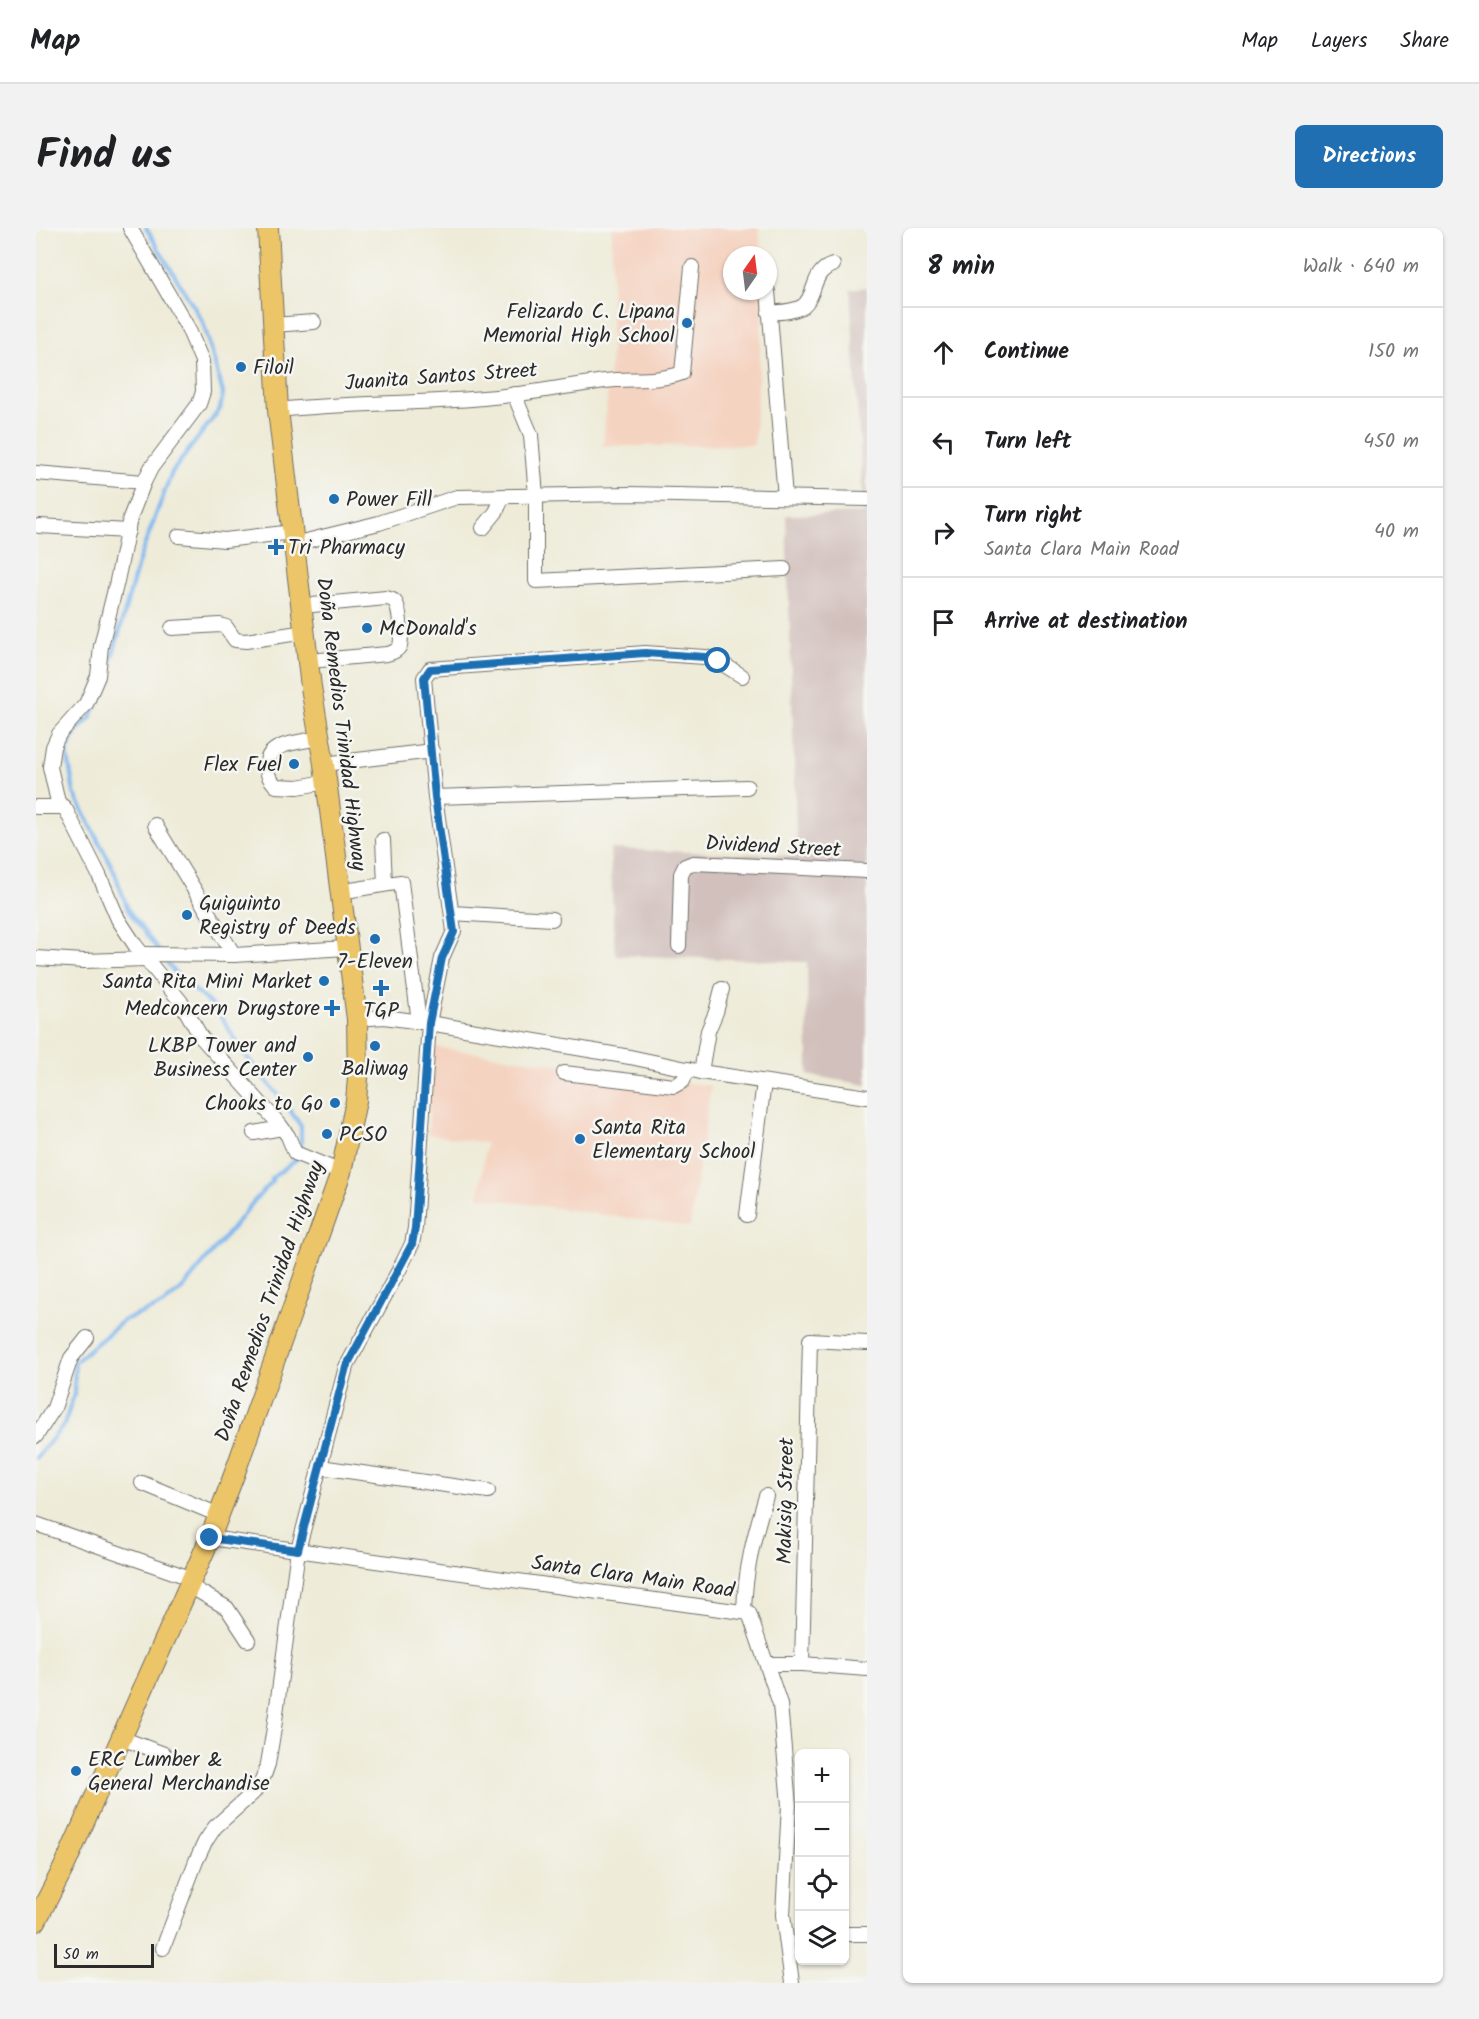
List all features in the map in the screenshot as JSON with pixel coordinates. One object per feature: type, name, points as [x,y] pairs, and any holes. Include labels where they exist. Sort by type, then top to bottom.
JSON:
[{"type":"highway","name":"Doña Remedios Trinidad Highway","points":[[36,1921],[65,1865],[219,1515],[341,1172],[356,1101],[357,1019],[278,410],[268,228]]},
{"type":"street","points":[[130,228],[188,328],[202,362],[203,392],[200,405],[151,468],[144,482],[130,518],[101,646],[98,676],[86,704],[59,734],[52,747],[50,767],[58,802],[64,807],[99,875],[118,919],[148,956],[201,1037],[282,1128],[295,1153],[341,1172]]},
{"type":"street","points":[[769,313],[797,309],[805,305],[824,267],[833,265]]},
{"type":"street","name":"Juanita Santos Street","points":[[278,410],[486,398],[607,381],[668,378],[682,374],[692,267]]},
{"type":"street","points":[[768,300],[785,497]]},
{"type":"street","points":[[273,325],[314,322]]},
{"type":"street","points":[[514,394],[531,435],[536,496],[536,581],[784,569]]},
{"type":"street","points":[[36,472],[144,482]]},
{"type":"street","points":[[179,537],[225,540],[294,538],[379,523],[457,497],[629,494],[867,499]]},
{"type":"street","points":[[483,528],[496,512],[503,496]]},
{"type":"street","points":[[39,526],[128,531]]},
{"type":"street","points":[[302,606],[386,598],[394,600],[398,605],[401,638],[400,645],[395,652],[309,661]]},
{"type":"street","points":[[172,628],[220,625],[226,627],[235,640],[246,641],[305,632]]},
{"type":"street","points":[[424,1022],[442,958],[454,932],[435,797],[424,678],[430,669],[645,653],[705,657],[718,661],[742,676]]},
{"type":"street","points":[[320,738],[281,746],[270,752],[266,761],[268,776],[276,786],[298,787],[324,773],[432,750]]},
{"type":"street","points":[[435,797],[747,787]]},
{"type":"street","points":[[36,807],[64,807]]},
{"type":"street","points":[[155,825],[234,956]]},
{"type":"street","points":[[383,840],[385,884]]},
{"type":"street","name":"Dividend Street","points":[[679,946],[681,874],[685,866],[693,863],[867,871]]},
{"type":"street","points":[[163,1948],[205,1842],[215,1827],[253,1793],[262,1781],[268,1764],[298,1550],[346,1367],[412,1244],[415,1228],[424,1022],[401,882],[339,892]]},
{"type":"street","points":[[452,913],[552,920]]},
{"type":"street","points":[[36,958],[84,961],[171,954],[234,956],[346,948]]},
{"type":"street","points":[[564,1073],[674,1086],[695,1071],[722,989]]},
{"type":"street","points":[[357,1019],[384,1017],[424,1022],[630,1057],[695,1071],[867,1097]]},
{"type":"street","points":[[747,1215],[764,1082]]},
{"type":"street","points":[[254,1133],[282,1128]]},
{"type":"street","points":[[36,1436],[54,1408],[71,1358],[87,1338]]},
{"type":"street","name":"Makisig Street","points":[[802,1664],[810,1340],[867,1343]]},
{"type":"street","points":[[320,1467],[488,1491]]},
{"type":"street","points":[[142,1483],[219,1515]]},
{"type":"street","points":[[744,1612],[745,1583],[751,1544],[766,1496]]},
{"type":"street","points":[[36,1524],[191,1582],[227,1608],[248,1640]]},
{"type":"street","name":"Santa Clara Main Road","points":[[210,1538],[749,1613],[780,1704],[789,1805],[783,1914],[793,1933],[792,1983]]},
{"type":"street","points":[[767,1664],[867,1669]]},
{"type":"street","points":[[121,1738],[164,1754]]},
{"type":"street","points":[[849,1934],[867,1934]]},
{"type":"shaded area","name":"Felizardo C. Lipana Memorial High School","points":[[612,228],[759,228],[761,246],[723,246],[723,300],[763,300],[754,445],[603,446],[611,354]]},
{"type":"shaded area","points":[[867,287],[867,1085],[808,1075],[807,962],[615,955],[610,849],[797,856],[786,515],[864,513],[850,289]]},
{"type":"shaded area","name":"Santa Rita Elementary School","points":[[434,1047],[711,1086],[690,1227],[479,1197],[486,1143],[428,1134]]},
{"type":"waterway","points":[[146,228],[203,322],[223,393],[220,409],[172,472],[139,560],[102,694],[90,718],[76,732],[67,751],[74,793],[114,871],[128,910],[159,951]]},
{"type":"waterway","points":[[163,957],[175,973],[216,1009],[245,1055],[287,1106],[301,1126],[301,1152]]},
{"type":"waterway","points":[[36,1458],[64,1425],[74,1395],[75,1362],[124,1320],[162,1305],[183,1288],[272,1182],[272,1178],[298,1158]]},
{"type":"place","name":"Felizardo C. Lipana Memorial High School","points":[[687,323]]},
{"type":"place","name":"Filoil","points":[[241,367]]},
{"type":"place","name":"Power Fill","points":[[334,499]]},
{"type":"place","name":"Tri Pharmacy","points":[[276,547]]},
{"type":"place","name":"McDonald's","points":[[367,628]]},
{"type":"place","name":"Flex Fuel","points":[[294,764]]},
{"type":"place","name":"Guiguinto Registry of Deeds","points":[[187,915]]},
{"type":"place","name":"7-Eleven","points":[[375,939]]},
{"type":"place","name":"Santa Rita Mini Market","points":[[324,981]]},
{"type":"place","name":"TGP","points":[[381,988]]},
{"type":"place","name":"Medconcern Drugstore","points":[[332,1008]]},
{"type":"place","name":"Baliwag","points":[[375,1046]]},
{"type":"place","name":"LKBP Tower and Business Center","points":[[308,1057]]},
{"type":"place","name":"Chooks to Go","points":[[335,1103]]},
{"type":"place","name":"PCSO","points":[[327,1134]]},
{"type":"place","name":"Santa Rita Elementary School","points":[[580,1139]]},
{"type":"place","name":"ERC Lumber & General Merchandise","points":[[76,1771]]},
{"type":"route","points":[[210,1538],[298,1550],[346,1367],[412,1244],[429,1023],[442,958],[454,932],[435,797],[424,678],[430,669],[645,653],[705,657],[718,661]]}]
